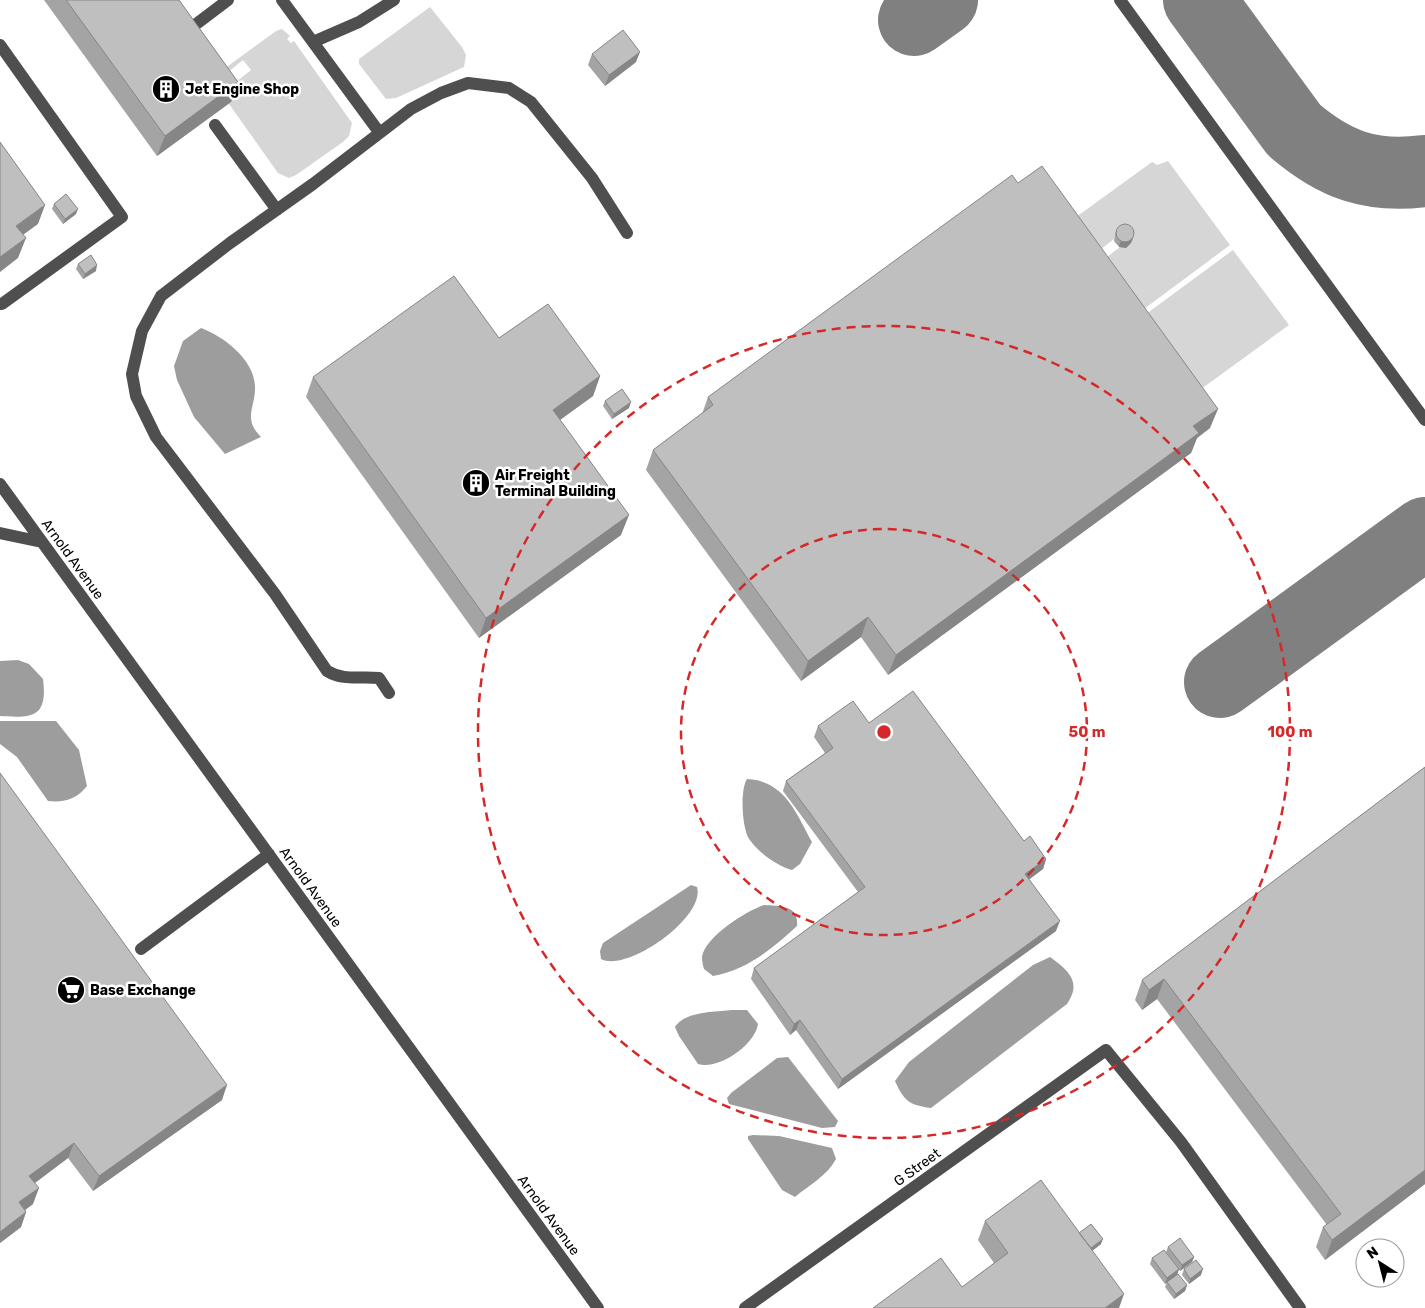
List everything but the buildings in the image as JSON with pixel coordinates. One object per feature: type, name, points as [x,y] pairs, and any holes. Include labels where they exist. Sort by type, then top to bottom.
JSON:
[{"type":"street","points":[[191,28],[228,0]]},
{"type":"street","points":[[282,0],[379,132]]},
{"type":"street","points":[[313,42],[359,22],[394,0]]},
{"type":"street","points":[[1120,0],[1425,420]]},
{"type":"street","points":[[0,45],[122,217],[2,304]]},
{"type":"street","points":[[389,693],[378,678],[362,676],[339,678],[327,671],[275,594],[156,437],[136,396],[132,374],[142,331],[161,296],[411,109],[441,93],[468,83],[509,88],[531,102],[592,178],[627,233]]},
{"type":"street","points":[[215,125],[277,210]]},
{"type":"street","name":"Arnold Avenue","points":[[0,484],[598,1308]]},
{"type":"street","points":[[0,534],[42,542]]},
{"type":"street","points":[[141,949],[269,854]]},
{"type":"street","name":"G Street","points":[[745,1308],[1106,1050],[1181,1142],[1300,1308]]},
{"type":"shaded area","points":[[430,7],[462,47],[466,55],[464,67],[396,98],[386,99],[359,64],[359,59]]},
{"type":"shaded area","points":[[282,29],[290,36],[287,39],[291,43],[294,41],[352,123],[349,136],[343,142],[289,178],[278,173],[229,104],[231,102],[213,77],[276,31]],"holes":[[[243,60],[251,70],[236,82],[228,72]]]},
{"type":"shaded area","points":[[1168,161],[1230,245],[1140,312],[1103,260],[1120,247],[1126,248],[1131,243],[1132,236],[1115,234],[1114,239],[1096,253],[1072,220],[1152,162],[1157,165]]},
{"type":"shaded area","points":[[1233,250],[1289,325],[1197,392],[1142,317]]},
{"type":"shaded area","points":[[201,328],[219,337],[236,350],[249,367],[255,386],[251,418],[255,430],[261,437],[225,454],[194,417],[177,380],[174,366],[183,341]]},
{"type":"shaded area","points":[[18,660],[29,664],[43,679],[43,702],[35,713],[29,715],[21,717],[0,716],[0,661]]},
{"type":"shaded area","points":[[0,721],[56,721],[79,750],[87,786],[70,799],[48,801],[17,757],[0,744]]},
{"type":"shaded area","points":[[747,779],[760,781],[780,792],[788,800],[812,842],[800,864],[792,870],[767,857],[748,837],[744,824],[743,808],[743,791]]},
{"type":"shaded area","points":[[691,885],[697,887],[697,899],[689,913],[662,940],[628,958],[613,961],[601,959],[600,951],[603,943]]},
{"type":"shaded area","points":[[764,905],[792,910],[797,919],[797,926],[778,943],[748,964],[713,976],[704,969],[702,957],[710,941],[737,919]]},
{"type":"shaded area","points":[[1050,957],[1063,967],[1071,977],[1073,989],[1067,1004],[931,1108],[917,1105],[905,1098],[895,1081],[909,1062],[1033,965]]},
{"type":"shaded area","points":[[747,1010],[758,1024],[750,1040],[735,1054],[725,1060],[706,1065],[698,1064],[675,1027],[693,1015]]},
{"type":"shaded area","points":[[788,1057],[838,1121],[835,1127],[822,1128],[729,1104],[727,1098],[731,1093],[777,1058]]},
{"type":"shaded area","points":[[748,1136],[779,1136],[832,1148],[836,1159],[823,1175],[795,1197],[782,1190],[748,1139]]},
{"type":"taxiway","points":[[914,20],[942,0]]},
{"type":"taxiway","points":[[1199,0],[1294,130],[1309,142],[1339,160],[1355,166],[1388,172],[1425,171]]},
{"type":"taxiway","points":[[1220,682],[1425,533]]},
{"type":"place","name":"Jet Engine Shop","points":[[166,89]]},
{"type":"place","name":"Air Freight Terminal Building","points":[[476,483]]},
{"type":"place","name":"Base Exchange","points":[[71,990]]}]
